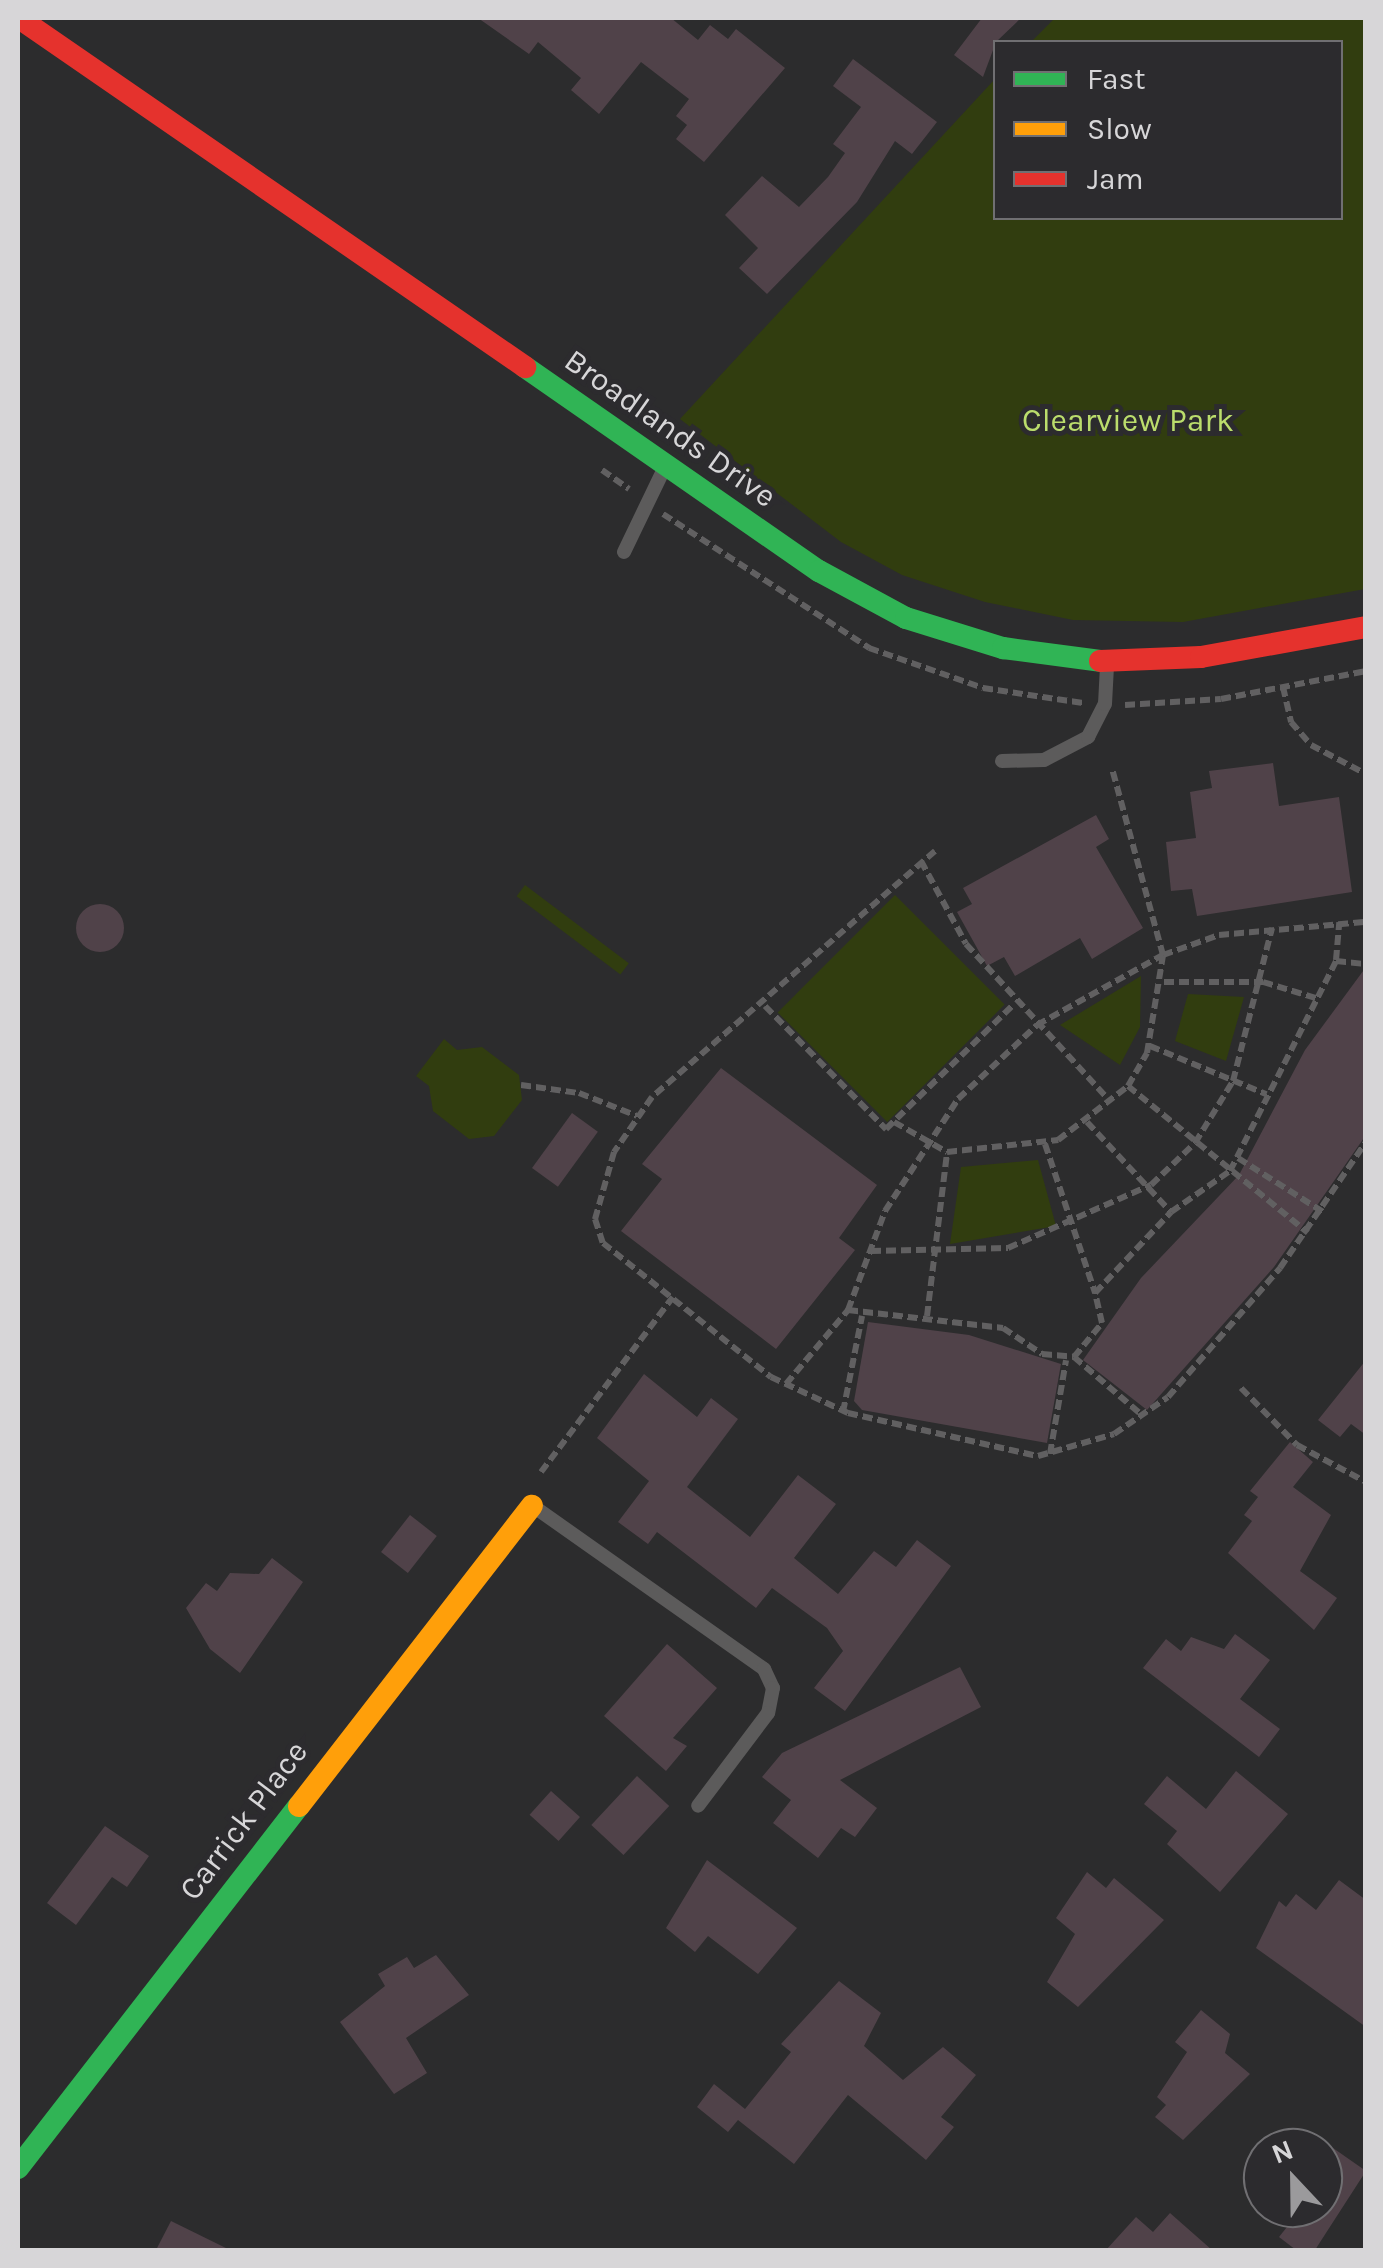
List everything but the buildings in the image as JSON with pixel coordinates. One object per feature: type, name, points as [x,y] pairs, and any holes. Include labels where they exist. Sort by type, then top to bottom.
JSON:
[{"type":"street","name":"Broadlands Drive","points":[[19,18],[819,571],[906,618],[1003,648],[1108,662],[1201,657],[1366,627]]},
{"type":"street","name":"Carrick Place","points":[[18,2168],[526,1509]]},
{"type":"lane","points":[[624,552],[666,466]]},
{"type":"lane","points":[[1002,761],[1044,760],[1088,738],[1105,704],[1108,662]]},
{"type":"lane","points":[[526,1509],[764,1669],[773,1688],[768,1713],[698,1806]]},
{"type":"path","points":[[1283,687],[1291,722],[1311,746],[1366,774]]},
{"type":"path","points":[[894,1122],[946,1152],[1045,1144],[1087,1122],[1128,1086],[1150,1046],[1164,982],[1163,954],[1112,768]]},
{"type":"path","points":[[935,851],[766,1006],[638,1116],[614,1152],[595,1219],[603,1243],[786,1384],[843,1412],[1050,1454],[1143,1416],[1308,1233],[1366,1142]]},
{"type":"path","points":[[921,861],[966,944],[1014,1004],[1110,1102]]},
{"type":"path","points":[[1095,1293],[1171,1212],[1230,1172],[1266,1094],[1319,1000],[1336,961],[1339,922]]},
{"type":"path","points":[[786,1384],[848,1310],[871,1251],[926,1142],[996,1058],[1038,1025],[1163,954],[1272,928],[1366,922]]},
{"type":"path","points":[[871,1251],[933,1256],[1070,1228],[1152,1185],[1195,1143],[1233,1081],[1263,982],[1272,928]]},
{"type":"path","points":[[1336,961],[1366,964]]},
{"type":"path","points":[[1164,982],[1263,982],[1319,1000]]},
{"type":"path","points":[[766,1006],[830,1079],[886,1129],[1014,1004]]},
{"type":"path","points":[[1150,1046],[1266,1094]]},
{"type":"path","points":[[521,1086],[579,1093],[638,1116]]},
{"type":"path","points":[[1128,1086],[1308,1233]]},
{"type":"path","points":[[1087,1122],[1152,1185],[1171,1212]]},
{"type":"path","points":[[1045,1144],[1102,1323],[1070,1359],[1050,1454]]},
{"type":"path","points":[[927,1316],[946,1152]]},
{"type":"path","points":[[1238,1158],[1323,1212]]},
{"type":"path","points":[[526,1509],[536,1478],[673,1297]]},
{"type":"path","points":[[848,1310],[862,1316],[927,1316],[1003,1328],[1070,1359],[1143,1416]]},
{"type":"path","points":[[843,1412],[862,1316]]},
{"type":"path","points":[[1240,1388],[1297,1444],[1366,1482]]},
{"type":"green space","name":"Clearview Park","points":[[1055,18],[1365,18],[1365,589],[1183,622],[1073,620],[985,602],[902,575],[841,542],[680,419],[993,81],[993,220],[1343,220],[1343,40],[1033,40]]},
{"type":"green space","points":[[525,885],[629,963],[620,974],[517,896]]},
{"type":"green space","points":[[895,895],[1005,1005],[887,1122],[778,1012]]},
{"type":"green space","points":[[1141,976],[1140,1027],[1120,1065],[1060,1025]]},
{"type":"green space","points":[[1188,994],[1244,997],[1226,1061],[1175,1041]]},
{"type":"green space","points":[[444,1039],[457,1050],[482,1047],[519,1075],[522,1100],[494,1136],[469,1139],[433,1111],[429,1086],[416,1076]]},
{"type":"green space","points":[[1038,1160],[1056,1226],[950,1244],[961,1167]]},
{"type":"traffic: fast","points":[[525,367],[819,571],[906,618],[1003,648],[1100,661]]},
{"type":"traffic: fast","points":[[18,2168],[299,1806]]},
{"type":"traffic: slow","points":[[299,1806],[532,1506]]},
{"type":"traffic: jam","points":[[19,18],[525,367]]},
{"type":"traffic: jam","points":[[1100,661],[1201,657],[1366,627]]}]
